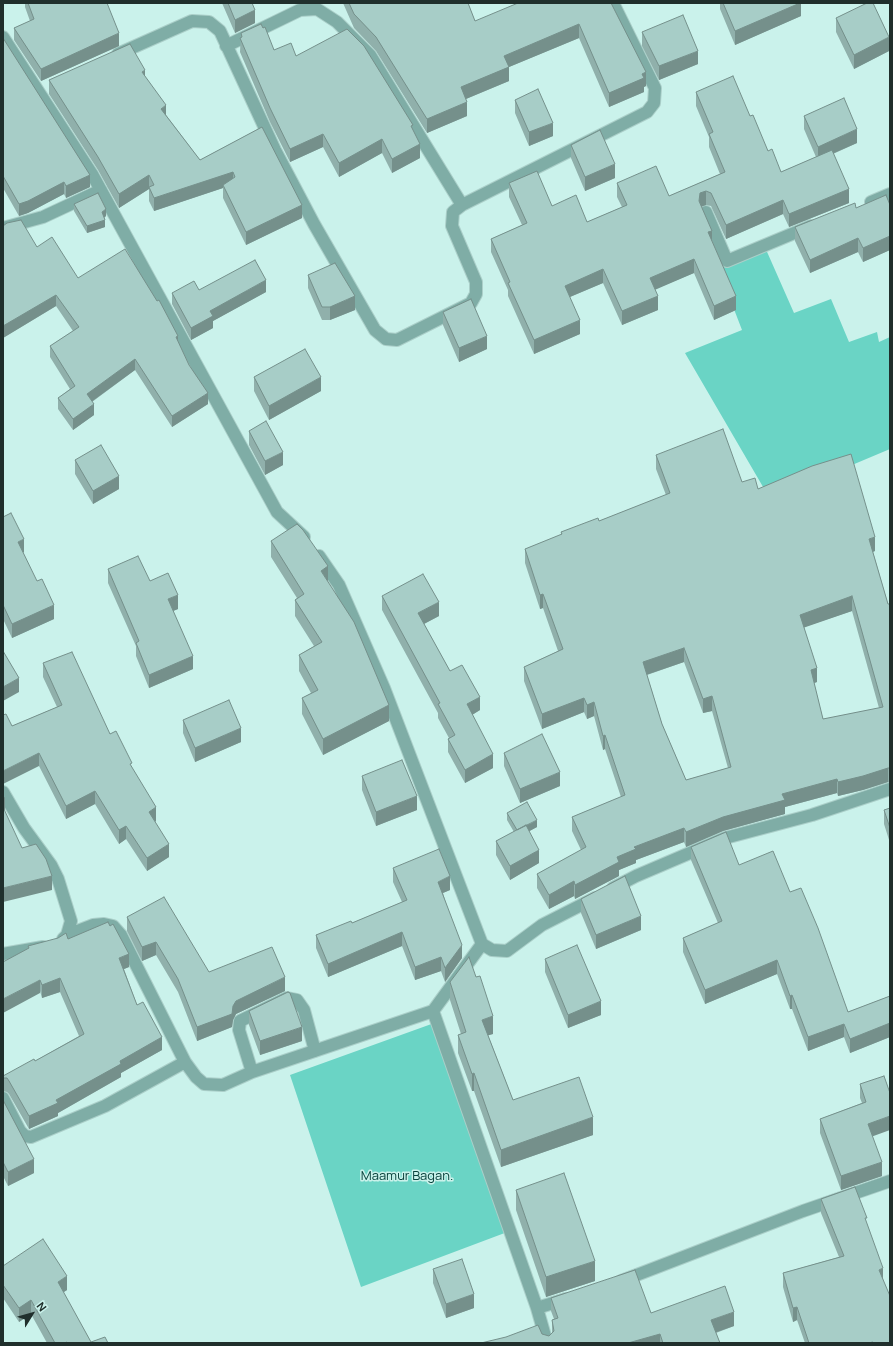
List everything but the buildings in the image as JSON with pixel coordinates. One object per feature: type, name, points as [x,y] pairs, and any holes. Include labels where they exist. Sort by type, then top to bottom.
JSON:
[{"type":"street","points":[[108,58],[192,21],[208,22],[220,31],[275,150],[314,224],[375,330],[386,339],[397,340],[471,303],[476,294],[476,282],[452,226],[453,212],[462,205],[647,112],[654,103],[655,88],[613,3]]},
{"type":"street","points":[[226,46],[300,10],[317,9],[337,22],[370,55],[462,205]]},
{"type":"street","points":[[3,37],[42,88],[101,190],[277,512],[309,541],[339,584],[384,688],[482,944],[492,950],[507,951],[542,925],[623,883],[725,838],[812,815],[890,789]]},
{"type":"street","points":[[3,228],[43,217],[101,190]]},
{"type":"street","points":[[857,208],[890,194]]},
{"type":"street","points":[[706,212],[727,261],[822,222]]},
{"type":"street","points":[[3,792],[24,828],[51,865],[58,879],[70,920],[67,935]]},
{"type":"street","points":[[3,954],[56,944],[67,935],[93,925],[104,924],[113,926],[121,935],[185,1062],[196,1077],[204,1084],[223,1085],[252,1072],[433,1011],[482,944]]},
{"type":"street","points":[[252,1072],[239,1030],[240,1021],[287,998],[297,1000],[304,1010],[315,1051]]},
{"type":"street","points":[[433,1011],[548,1343]]},
{"type":"street","points":[[3,1098],[20,1131],[25,1136],[31,1137],[105,1106],[185,1062]]},
{"type":"street","points":[[609,1285],[803,1211],[890,1181]]},
{"type":"street","points":[[537,1308],[580,1294]]},
{"type":"green space","points":[[764,245],[794,313],[831,299],[849,342],[877,332],[879,342],[890,337],[890,449],[852,465],[766,492],[685,353],[742,330],[717,265]]},
{"type":"green space","name":"Maamur Bagan.","points":[[437,1022],[510,1231],[361,1287],[290,1075]]}]
